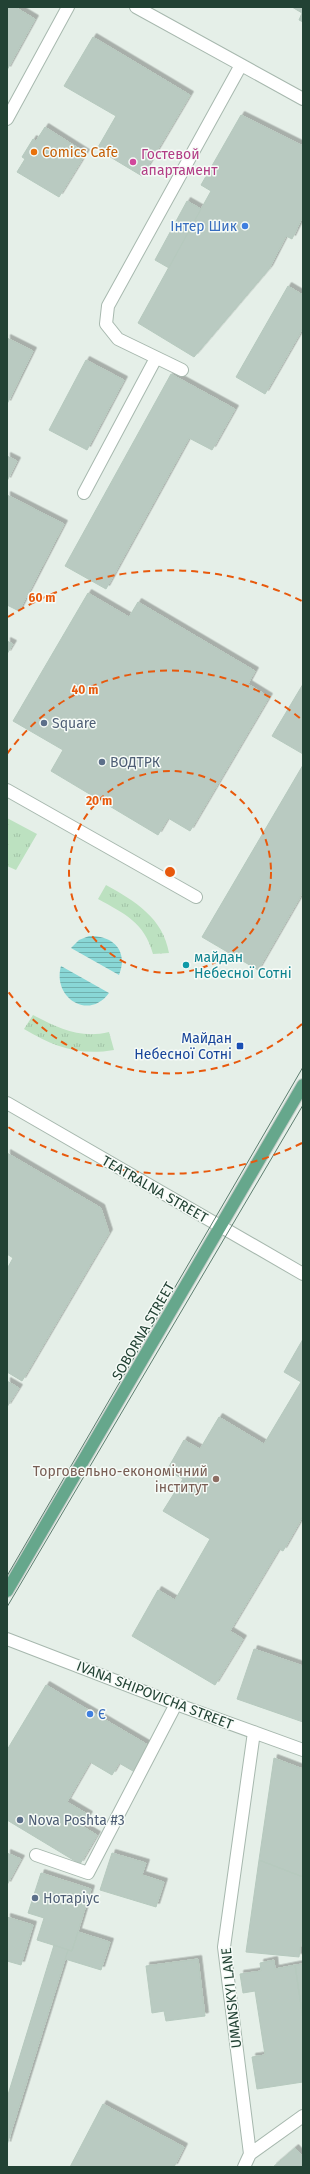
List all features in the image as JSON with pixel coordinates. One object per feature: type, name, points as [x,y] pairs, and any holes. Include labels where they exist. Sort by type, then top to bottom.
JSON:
[{"type":"main road","name":"SOBORNA STREET","points":[[7,1591],[303,1085]]},
{"type":"street","points":[[7,119],[68,7]]},
{"type":"street","points":[[136,7],[303,99]]},
{"type":"street","points":[[182,370],[118,339],[106,324],[108,306],[241,65]]},
{"type":"street","points":[[84,493],[156,358]]},
{"type":"street","points":[[7,790],[196,897]]},
{"type":"street","name":"TEATRALNA STREET","points":[[7,1103],[303,1274]]},
{"type":"street","name":"IVANA SHIPOVICHA STREET","points":[[7,1639],[176,1704],[303,1750]]},
{"type":"street","points":[[36,1855],[88,1873],[176,1704]]},
{"type":"street","name":"UMANSKYI LANE","points":[[250,2154],[224,1947],[254,1732]]},
{"type":"street","points":[[244,2167],[250,2154],[303,2116]]},
{"type":"green space","points":[[7,818],[37,834],[16,870],[7,866]]},
{"type":"green space","points":[[106,885],[137,904],[154,920],[166,941],[169,953],[153,954],[149,943],[139,926],[117,909],[98,899]]},
{"type":"green space","points":[[33,1015],[60,1028],[70,1031],[88,1034],[109,1032],[114,1050],[101,1052],[78,1051],[46,1041],[24,1029]]},
{"type":"water","points":[[89,936],[105,938],[111,941],[120,951],[122,966],[119,975],[71,948],[79,940]]},
{"type":"water","points":[[61,966],[109,993],[101,1001],[92,1005],[83,1005],[74,1002],[67,996],[62,988],[60,977]]},
{"type":"building","points":[[7,7],[15,7],[35,19],[7,70]]},
{"type":"building","points":[[292,7],[303,7],[303,22],[299,20],[302,13]]},
{"type":"building","points":[[93,37],[190,95],[142,176],[97,149],[116,116],[64,86]]},
{"type":"building","name":"Інтер Шик","points":[[241,115],[303,146],[303,216],[292,239],[286,236],[269,269],[194,357],[138,323],[211,191],[201,185]]},
{"type":"building","points":[[45,127],[86,153],[59,197],[17,172],[25,159],[22,157],[33,139],[36,141]]},
{"type":"building","points":[[187,201],[201,209],[169,268],[155,260]]},
{"type":"building","points":[[288,286],[303,295],[303,328],[265,394],[236,377]]},
{"type":"building","points":[[7,338],[33,351],[7,404]]},
{"type":"building","points":[[86,360],[124,380],[87,450],[49,430]]},
{"type":"building","points":[[171,374],[235,409],[212,450],[189,438],[106,589],[65,566]]},
{"type":"building","points":[[7,456],[17,461],[7,481]]},
{"type":"building","points":[[7,495],[64,524],[19,611],[7,605]]},
{"type":"building","points":[[88,593],[129,617],[138,602],[255,671],[248,684],[269,697],[190,831],[168,818],[158,835],[51,771],[63,750],[13,721]]},
{"type":"building","points":[[7,641],[13,644],[7,654]]},
{"type":"building","points":[[303,684],[303,754],[272,736]]},
{"type":"building","points":[[303,765],[303,892],[258,970],[202,937]]},
{"type":"building","points":[[7,1153],[101,1208],[109,1233],[22,1381],[7,1372],[7,1269],[13,1258],[7,1254]]},
{"type":"building","points":[[303,1339],[303,1516],[283,1551],[279,1549],[230,1631],[243,1639],[215,1685],[132,1636],[158,1590],[175,1600],[210,1539],[163,1511],[183,1479],[167,1470],[184,1440],[200,1449],[219,1417],[264,1444],[301,1382],[284,1372]]},
{"type":"building","points":[[7,1381],[19,1388],[7,1407]]},
{"type":"building","points":[[254,1649],[303,1666],[303,1722],[237,1699]]},
{"type":"building","points":[[46,1685],[148,1745],[133,1771],[119,1763],[112,1775],[90,1762],[67,1802],[89,1815],[82,1826],[97,1835],[80,1864],[7,1820],[7,1750]]},
{"type":"building","points":[[274,1758],[303,1769],[303,1877],[259,1860]]},
{"type":"building","points":[[7,1853],[21,1859],[7,1885]]},
{"type":"building","points":[[112,1853],[146,1863],[142,1875],[164,1882],[156,1907],[100,1890]]},
{"type":"building","points":[[259,1860],[303,1877],[303,1930],[299,1957],[246,1952]]},
{"type":"building","points":[[41,1873],[91,1889],[72,1951],[37,1940],[44,1918],[28,1913]]},
{"type":"building","points":[[7,1917],[33,1925],[21,1965],[7,1961]]},
{"type":"building","points":[[78,1932],[110,1942],[101,1970],[65,1959],[68,1950],[72,1951]]},
{"type":"building","points":[[54,1945],[68,1950],[7,2145],[7,2098]]},
{"type":"building","points":[[198,1959],[205,2016],[166,2021],[164,2011],[152,2013],[146,1966]]},
{"type":"building","points":[[274,1960],[275,1969],[295,1965],[303,2019],[303,2082],[257,2089],[252,2057],[265,2055],[255,1991],[243,1993],[240,1974],[261,1971],[260,1963]]},
{"type":"building","points":[[303,1964],[303,2019],[295,1965]]},
{"type":"building","points":[[103,2104],[184,2147],[174,2167],[70,2167]]},
{"type":"building","points":[[295,2148],[303,2157],[303,2167],[273,2167]]},
{"type":"tram line","points":[[7,1576],[303,1067]]},
{"type":"tram line","points":[[7,1607],[303,1105]]},
{"type":"place","name":"Comics Cafe","points":[[34,152]]},
{"type":"place","name":"Гостевой апартамент","points":[[133,162]]},
{"type":"place","name":"Інтер Шик","points":[[245,226]]},
{"type":"place","name":"Square","points":[[44,723]]},
{"type":"place","name":"ВОДТРК","points":[[102,762]]},
{"type":"place","name":"майдан Небесної Сотні","points":[[186,965]]},
{"type":"place","name":"Майдан Небесної Сотні","points":[[240,1046]]},
{"type":"place","name":"Торговельно-економічний інститут","points":[[216,1479]]},
{"type":"place","name":"Є","points":[[90,1714]]},
{"type":"place","name":"Nova Poshta #3","points":[[20,1820]]},
{"type":"place","name":"Нотаріус","points":[[35,1898]]}]
